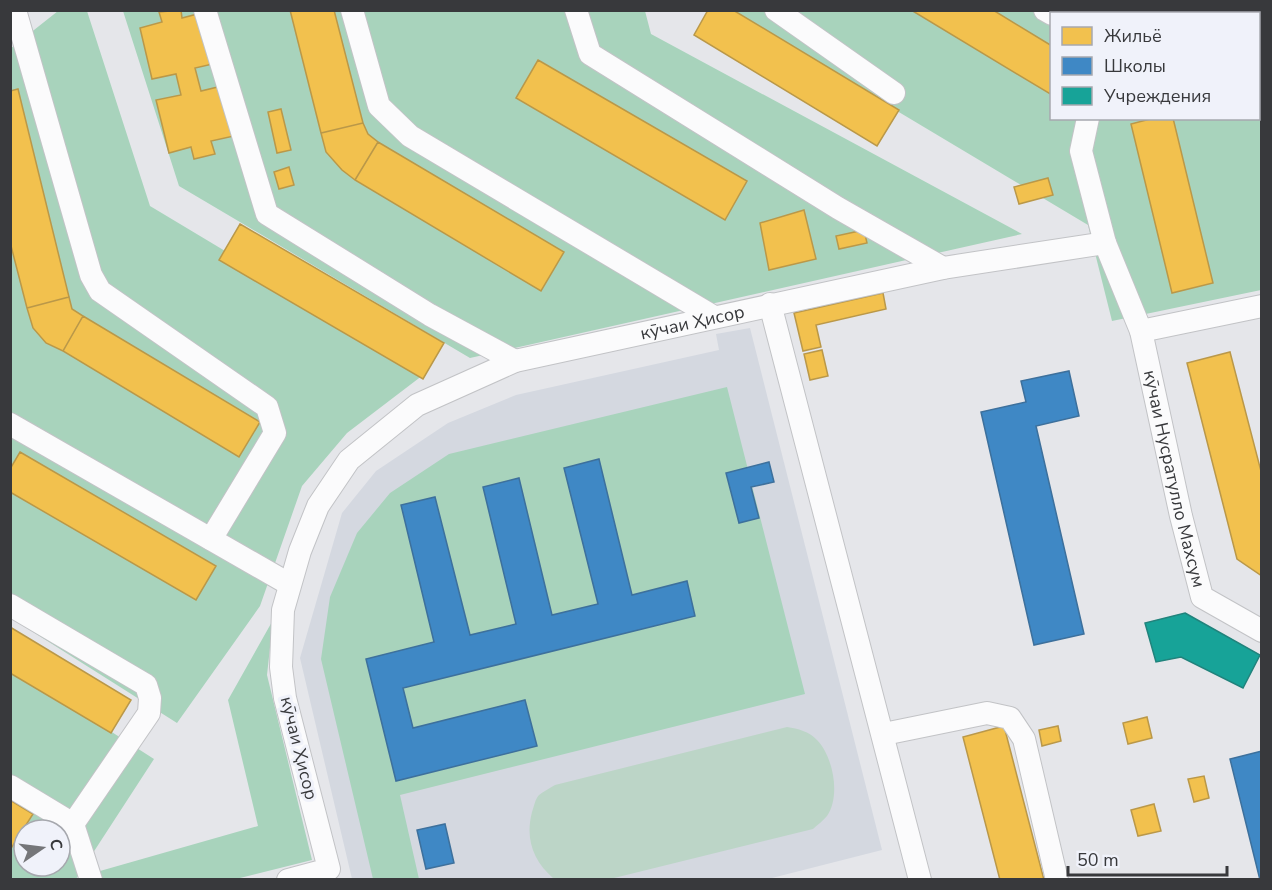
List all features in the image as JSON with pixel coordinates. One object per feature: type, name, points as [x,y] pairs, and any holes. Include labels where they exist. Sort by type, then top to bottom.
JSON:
[{"type":"street","points":[[15,10],[91,275],[100,291],[267,407],[273,418],[275,433],[211,539]]},
{"type":"street","points":[[205,10],[267,214],[430,315],[515,361]]},
{"type":"street","points":[[351,10],[379,106],[393,123],[410,136],[714,317]]},
{"type":"street","points":[[576,10],[590,54],[838,208],[943,267]]},
{"type":"street","points":[[776,10],[894,93]]},
{"type":"street","points":[[1088,120],[1082,151],[1105,243],[1141,331],[1262,306]]},
{"type":"street","name":"кӯчаи Ҳисор","points":[[288,879],[330,874],[285,698],[281,667],[283,610],[289,584],[318,506],[349,460],[417,405],[515,361],[943,267],[1105,243]]},
{"type":"street","points":[[770,304],[920,879]]},
{"type":"street","name":"кӯчаи Hусратулло Махсум","points":[[1141,331],[1181,516],[1202,597],[1262,631]]},
{"type":"street","points":[[10,424],[289,584]]},
{"type":"street","points":[[10,605],[146,685],[150,698],[149,713],[73,824]]},
{"type":"street","points":[[884,734],[987,713],[1010,718],[1024,739],[1057,879]]},
{"type":"street","points":[[10,786],[73,824],[91,879]]},
{"type":"shaded area","points":[[750,328],[882,850],[768,879],[352,879],[300,658],[342,513],[376,471],[448,423],[516,395],[719,350],[716,334]]},
{"type":"green space","points":[[58,11],[87,11],[150,206],[427,372],[347,433],[302,486],[260,606],[177,723],[11,618],[10,49]]},
{"type":"green space","points":[[123,11],[645,11],[651,34],[1022,234],[470,358],[179,186]]},
{"type":"green space","points":[[730,11],[1261,11],[1261,290],[1112,321],[1088,225]]},
{"type":"green space","points":[[727,387],[805,694],[400,795],[419,879],[373,879],[321,659],[330,597],[357,533],[390,493],[449,454]]},
{"type":"green space","points":[[273,620],[267,675],[312,860],[236,879],[94,880],[100,871],[258,826],[228,700]]},
{"type":"green space","points":[[10,667],[154,759],[76,879],[11,879]]},
{"type":"green space","points":[[787,727],[803,731],[814,737],[823,747],[831,766],[834,798],[827,816],[813,829],[610,879],[554,879],[541,865],[532,849],[530,822],[532,812],[539,795],[555,785]]},
{"type":"building: Жильё","points":[[181,10],[182,18],[205,12],[217,63],[195,68],[201,91],[222,86],[234,136],[211,141],[215,154],[194,159],[191,147],[169,153],[156,100],[181,95],[176,74],[152,79],[140,28],[162,22],[159,12]]},
{"type":"building: Жильё","points":[[290,10],[334,10],[363,123],[321,133]]},
{"type":"building: Жильё","points":[[708,10],[733,10],[899,110],[877,146],[694,35]]},
{"type":"building: Жильё","points":[[911,10],[993,10],[1050,45],[1050,94]]},
{"type":"building: Жильё","points":[[538,60],[747,181],[725,220],[516,98]]},
{"type":"building: Жильё","points":[[18,89],[69,297],[27,308],[10,242],[10,91]]},
{"type":"building: Жильё","points":[[281,109],[291,150],[277,153],[268,112]]},
{"type":"building: Жильё","points":[[1146,120],[1173,120],[1213,283],[1172,293],[1131,124]]},
{"type":"building: Жильё","points":[[363,123],[368,134],[378,142],[355,180],[342,170],[326,152],[321,133]]},
{"type":"building: Жильё","points":[[378,142],[564,252],[541,291],[355,180]]},
{"type":"building: Жильё","points":[[289,167],[294,185],[279,189],[274,172]]},
{"type":"building: Жильё","points":[[1048,178],[1053,195],[1019,204],[1014,187]]},
{"type":"building: Жильё","points":[[804,210],[816,259],[769,270],[760,223]]},
{"type":"building: Жильё","points":[[240,224],[444,343],[423,379],[219,260]]},
{"type":"building: Жильё","points":[[864,230],[867,243],[839,249],[836,236]]},
{"type":"building: Жильё","points":[[883,293],[886,309],[816,325],[821,347],[803,351],[794,313]]},
{"type":"building: Жильё","points":[[69,297],[72,309],[83,316],[63,351],[46,343],[33,328],[27,308]]},
{"type":"building: Жильё","points":[[83,316],[260,422],[239,457],[63,351]]},
{"type":"building: Жильё","points":[[822,350],[828,376],[810,380],[804,354]]},
{"type":"building: Жильё","points":[[1230,352],[1262,475],[1262,576],[1237,559],[1187,363]]},
{"type":"building: Жильё","points":[[20,452],[216,566],[196,600],[10,492],[10,469]]},
{"type":"building: Жильё","points":[[10,627],[131,700],[111,733],[10,673]]},
{"type":"building: Жильё","points":[[1147,717],[1152,738],[1128,744],[1123,723]]},
{"type":"building: Жильё","points":[[1004,726],[1044,880],[1000,880],[963,737]]},
{"type":"building: Жильё","points":[[1058,726],[1061,741],[1042,746],[1039,730]]},
{"type":"building: Жильё","points":[[1204,776],[1209,798],[1194,802],[1188,779]]},
{"type":"building: Жильё","points":[[10,800],[33,814],[30,818],[12,818],[12,847],[10,850]]},
{"type":"building: Жильё","points":[[1154,804],[1161,831],[1138,836],[1131,810]]},
{"type":"building: Школы","points":[[1069,371],[1079,416],[1036,426],[1084,634],[1034,645],[981,412],[1026,402],[1021,381]]},
{"type":"building: Школы","points":[[599,459],[632,595],[687,581],[695,616],[403,688],[413,728],[525,700],[537,746],[396,781],[366,659],[434,642],[401,505],[435,497],[470,635],[516,624],[483,487],[519,478],[552,615],[598,604],[564,468]]},
{"type":"building: Школы","points":[[769,462],[774,482],[751,487],[759,518],[739,523],[726,473]]},
{"type":"building: Школы","points":[[1262,751],[1262,880],[1260,880],[1230,759]]},
{"type":"building: Школы","points":[[445,824],[454,863],[426,869],[417,830]]},
{"type":"building: Учреждения","points":[[1185,613],[1260,655],[1243,688],[1181,657],[1156,662],[1145,623]]}]
